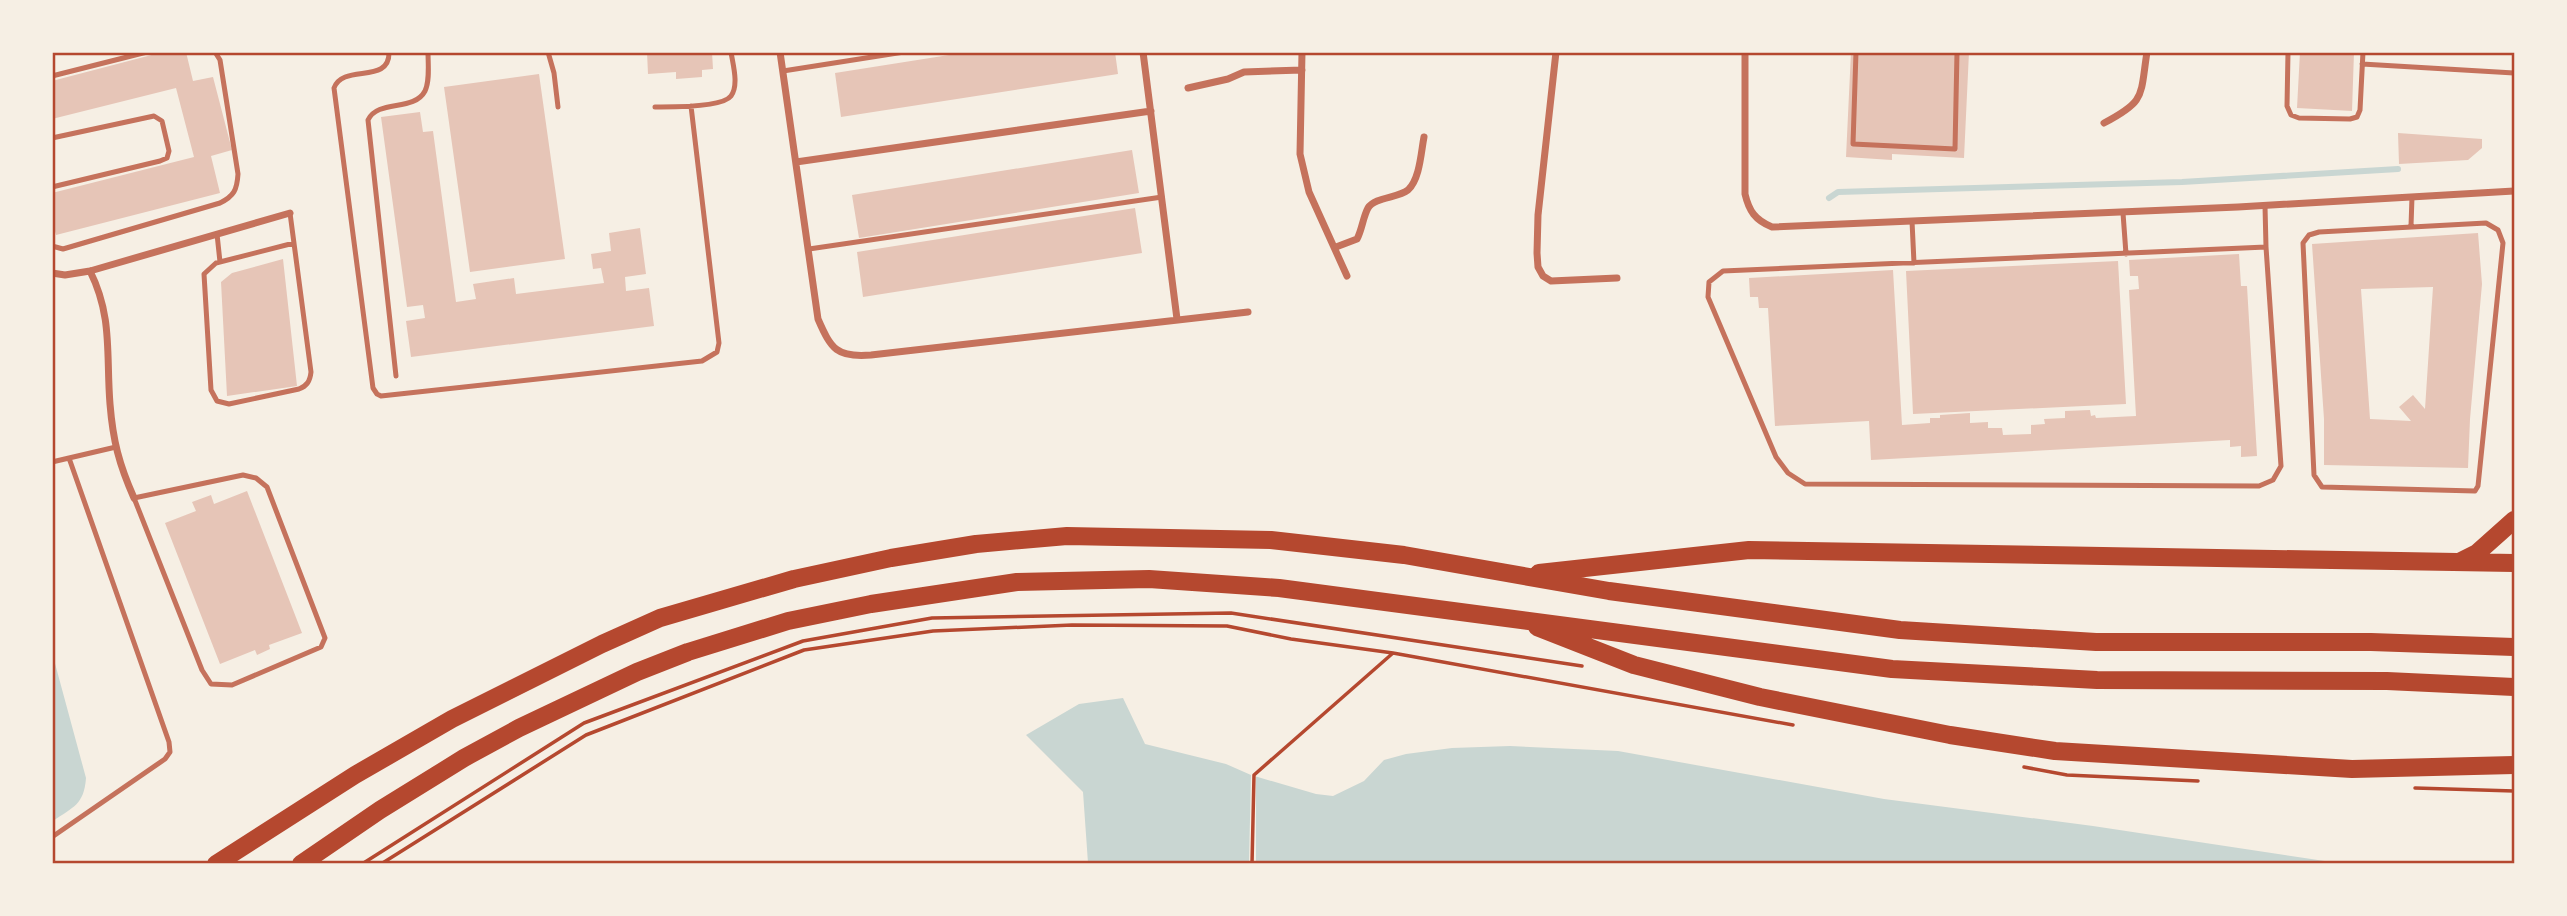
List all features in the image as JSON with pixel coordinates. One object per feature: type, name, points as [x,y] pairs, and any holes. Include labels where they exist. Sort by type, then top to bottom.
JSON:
[{"type":"highway","points":[[2459,562],[2477,552],[2515,520]]},
{"type":"highway","points":[[216,863],[355,775],[509,689],[660,618],[794,579],[891,558],[976,544],[1067,536],[1271,540],[1404,555],[1609,591],[1913,631],[2096,642],[2371,642],[2515,647]]},
{"type":"highway","points":[[1518,576],[1749,551],[2515,563]]},
{"type":"highway","points":[[301,863],[380,810],[464,758],[519,728],[625,677],[688,652],[788,621],[871,604],[1017,582],[1149,579],[1279,588],[1906,669],[2097,680],[2387,681],[2515,687]]},
{"type":"highway","points":[[1510,617],[1634,665],[1760,697],[1976,739],[2055,751],[2339,768],[2515,765]]},
{"type":"street","points":[[780,52],[818,319],[825,336],[836,351],[851,357],[1248,312]]},
{"type":"street","points":[[1143,52],[1177,319]]},
{"type":"street","points":[[1302,52],[1300,154],[1309,192],[1347,276]]},
{"type":"street","points":[[1556,52],[1538,215],[1538,267],[1543,276],[1551,281],[1617,278]]},
{"type":"street","points":[[1745,52],[1745,194],[1748,207],[1758,222],[1772,227],[2264,206],[2514,191]]},
{"type":"street","points":[[2104,123],[2126,112],[2136,103],[2141,91],[2147,52]]},
{"type":"street","points":[[1188,88],[1228,79],[1244,72],[1302,70]]},
{"type":"street","points":[[796,162],[1151,111]]},
{"type":"street","points":[[1336,247],[1357,239],[1368,208],[1374,203],[1409,189],[1416,177],[1424,137]]},
{"type":"street","points":[[52,273],[65,275],[90,271],[290,213]]},
{"type":"street","points":[[90,271],[102,293],[107,321],[110,404],[119,464],[134,498]]},
{"type":"lane","points":[[52,76],[147,52]]},
{"type":"lane","points":[[52,246],[63,249],[220,204],[232,197],[237,188],[238,174],[220,60],[215,52]]},
{"type":"lane","points":[[388,52],[389,61],[379,71],[343,77],[337,81],[334,88],[373,388],[381,396],[702,360],[717,352],[719,343],[691,106]]},
{"type":"lane","points":[[396,376],[368,120],[374,112],[409,102],[424,94],[427,88],[428,52]]},
{"type":"lane","points":[[548,52],[554,73],[558,107]]},
{"type":"lane","points":[[655,107],[717,102],[732,95],[735,82],[732,52]]},
{"type":"lane","points":[[783,71],[904,52]]},
{"type":"lane","points":[[1856,52],[1853,144],[1955,149],[1957,52]]},
{"type":"lane","points":[[2288,52],[2288,111],[2291,115],[2299,118],[2350,119],[2357,117],[2360,110],[2363,52]]},
{"type":"lane","points":[[2362,64],[2515,73]]},
{"type":"lane","points":[[52,138],[154,116],[162,121],[169,150],[167,158],[160,161],[52,187]]},
{"type":"lane","points":[[808,249],[1161,197]]},
{"type":"lane","points":[[2411,226],[2412,197]]},
{"type":"lane","points":[[2264,206],[2281,466],[2273,480],[2259,486],[1805,484],[1788,474],[1776,457],[1708,297],[1709,282],[1723,271],[2266,247]]},
{"type":"lane","points":[[2123,212],[2126,254]]},
{"type":"lane","points":[[290,213],[311,372],[308,383],[299,389],[229,404],[217,401],[212,396],[204,279],[207,269],[220,262],[293,243]]},
{"type":"lane","points":[[1912,221],[1914,263]]},
{"type":"lane","points":[[2486,223],[2498,230],[2503,243],[2478,485],[2475,491],[2468,493],[2322,487],[2314,475],[2303,243],[2309,235],[2319,232],[2411,226],[2486,223]]},
{"type":"lane","points":[[216,234],[220,262]]},
{"type":"lane","points":[[52,462],[116,447]]},
{"type":"lane","points":[[52,837],[165,759],[170,752],[169,742],[69,458]]},
{"type":"lane","points":[[243,475],[256,478],[267,487],[315,607],[324,631],[325,638],[321,647],[232,684],[211,684],[202,670],[134,498],[243,475]]},
{"type":"path","points":[[362,863],[584,723],[803,641],[932,618],[1231,613],[1594,668]]},
{"type":"path","points":[[381,863],[586,735],[804,650],[933,631],[1072,625],[1227,626],[1804,727]]},
{"type":"path","points":[[1252,863],[1254,775],[1393,653]]},
{"type":"path","points":[[2015,766],[2067,775],[2206,781]]},
{"type":"path","points":[[2410,788],[2515,791]]},
{"type":"shaded area","points":[[53,656],[86,778],[80,800],[53,821]]},
{"type":"shaded area","points":[[1123,698],[1145,744],[1226,764],[1251,775],[1316,794],[1333,796],[1364,781],[1384,760],[1406,754],[1452,748],[1510,746],[1618,751],[1884,799],[2093,826],[2338,863],[1088,863],[1083,792],[1026,735],[1079,704]]},
{"type":"pier","points":[[1251,775],[1256,775],[1256,864],[1249,863]]},
{"type":"building","points":[[163,52],[186,52],[193,81],[213,77],[232,150],[211,156],[220,193],[56,235],[52,220],[52,193],[194,157],[176,88],[52,119],[52,81]]},
{"type":"building","points":[[647,52],[712,52],[713,69],[702,70],[702,77],[676,79],[676,72],[648,74]]},
{"type":"building","points":[[968,52],[1115,52],[1118,74],[841,117],[835,73]]},
{"type":"building","points":[[1851,52],[1969,52],[1964,158],[1892,154],[1892,160],[1846,157]]},
{"type":"building","points":[[2300,52],[2354,52],[2352,111],[2297,108]]},
{"type":"building","points":[[539,74],[565,259],[470,272],[444,87]]},
{"type":"building","points":[[420,112],[423,132],[433,131],[456,302],[476,299],[473,284],[514,278],[516,294],[604,283],[601,268],[593,269],[591,254],[611,251],[609,233],[640,228],[646,274],[625,277],[626,291],[649,288],[654,326],[411,357],[406,321],[425,318],[423,305],[407,307],[381,117]]},
{"type":"building","points":[[2398,133],[2482,139],[2482,148],[2468,160],[2399,164]]},
{"type":"building","points":[[1132,150],[1139,193],[859,238],[852,195]]},
{"type":"building","points":[[1135,208],[1142,253],[863,297],[857,252]]},
{"type":"building","points":[[2478,233],[2482,284],[2468,468],[2324,465],[2324,419],[2312,244]],"holes":[[[2433,287],[2425,409],[2413,395],[2399,407],[2411,421],[2370,419],[2361,289]]]},
{"type":"building","points":[[2239,254],[2241,286],[2247,286],[2257,456],[2241,457],[2241,446],[2230,447],[2230,440],[1871,460],[1869,421],[1775,426],[1768,308],[1759,308],[1758,297],[1750,297],[1749,278],[1893,270],[1902,425],[1930,423],[1930,418],[1940,418],[1940,415],[1970,413],[1970,423],[1988,422],[1988,428],[2002,428],[2003,435],[2031,434],[2031,425],[2045,424],[2044,419],[2065,418],[2065,411],[2090,410],[2091,416],[2095,415],[2096,418],[2136,416],[2129,290],[2139,289],[2138,276],[2130,276],[2129,260]]},
{"type":"building","points":[[283,259],[297,386],[227,396],[221,282],[232,273]]},
{"type":"building","points":[[2118,261],[2126,404],[1913,414],[1906,271]]},
{"type":"building","points":[[247,491],[302,633],[269,645],[270,649],[257,655],[255,650],[220,664],[165,523],[196,511],[192,502],[211,495],[214,504]]},
{"type":"waterway","points":[[1829,198],[1838,192],[2182,182],[2398,169]]}]
